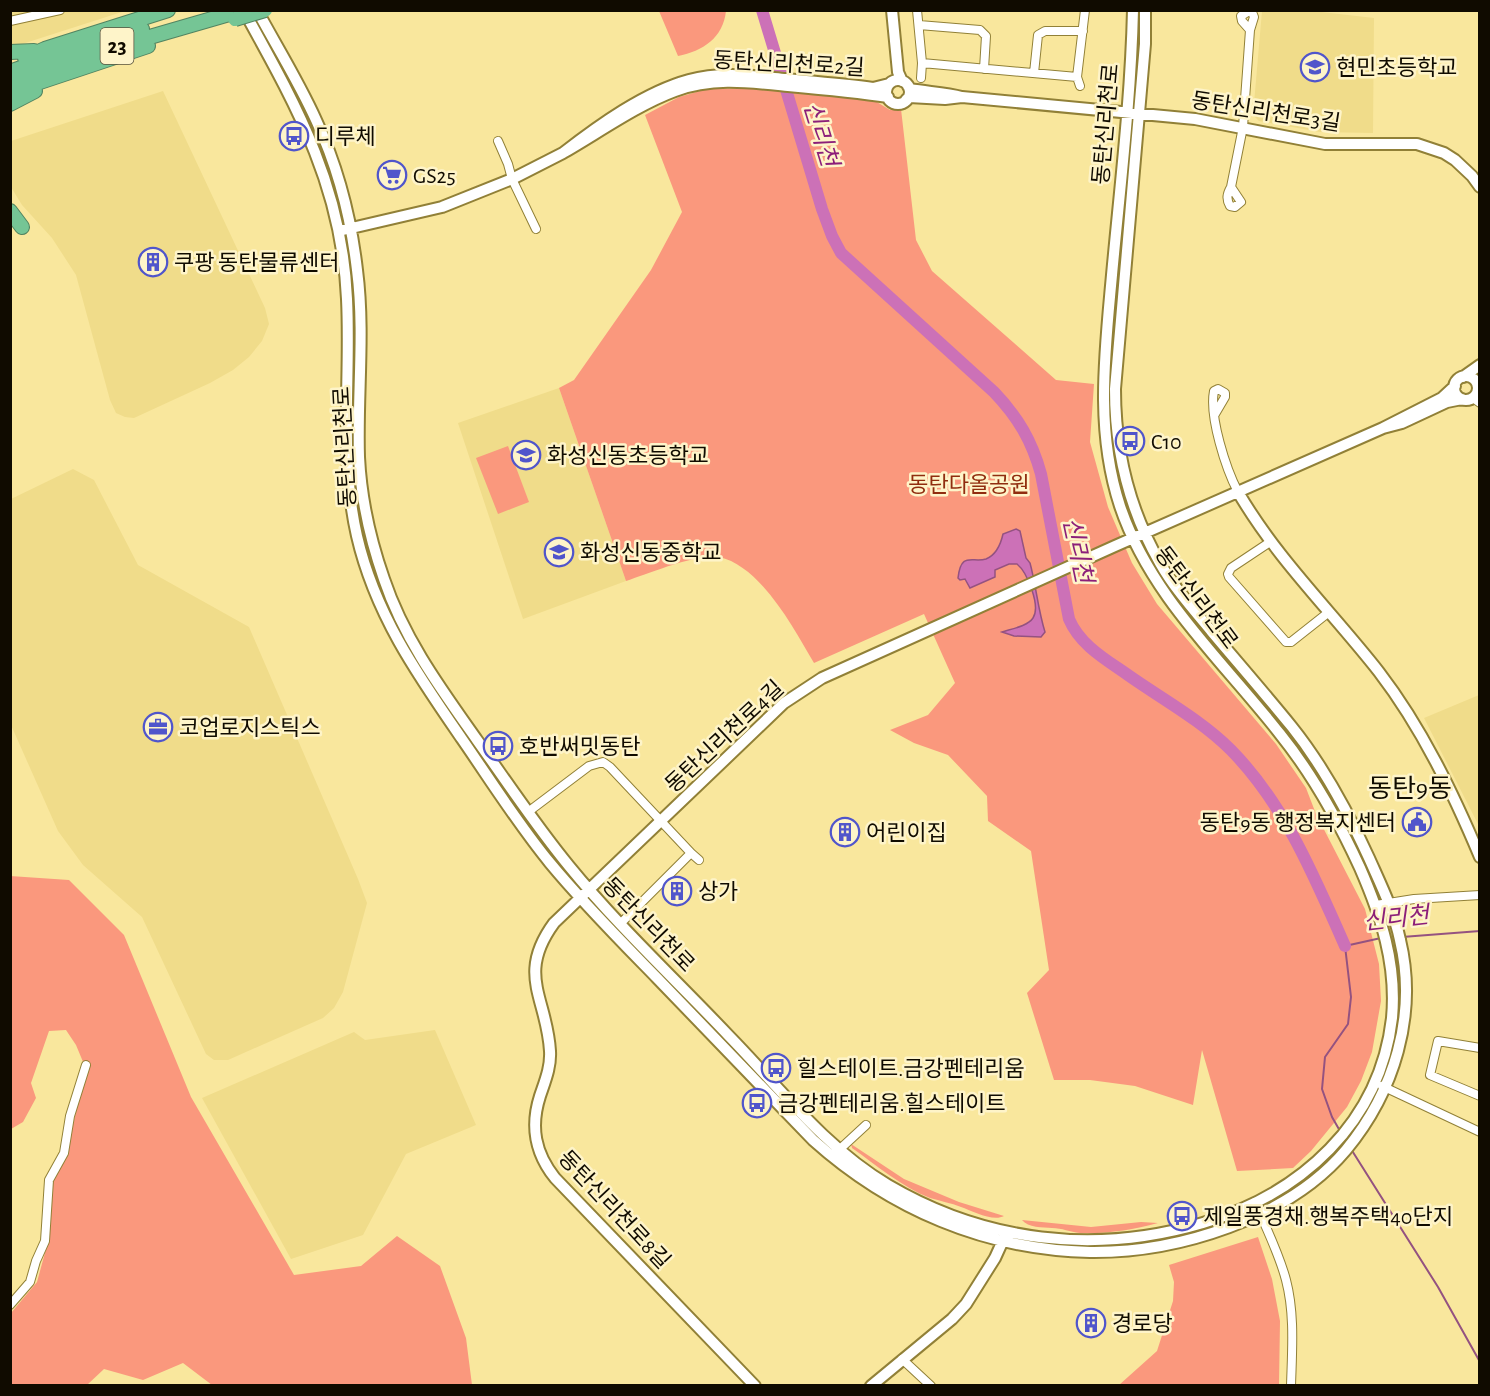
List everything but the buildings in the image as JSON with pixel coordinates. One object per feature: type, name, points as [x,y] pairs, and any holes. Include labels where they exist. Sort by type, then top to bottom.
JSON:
[{"type":"highway","points":[[10,65],[45,49],[168,10]]},
{"type":"highway","name":"23","points":[[10,72],[113,37],[211,10]]},
{"type":"highway","name":"23","points":[[10,82],[129,43],[226,18],[243,10]]},
{"type":"highway","points":[[10,92],[226,18],[265,10]]},
{"type":"highway","points":[[10,52],[45,49]]},
{"type":"highway","points":[[10,104],[70,73]]},
{"type":"highway","points":[[10,215],[22,227]]},
{"type":"main road","name":"동탄신리천로","points":[[243,10],[293,100],[325,178],[338,231],[347,299],[346,440],[349,488],[357,536],[374,589],[397,640],[424,684],[533,841],[580,898],[804,1131],[835,1160],[875,1189],[908,1208],[959,1229],[1005,1236],[1063,1251],[1098,1252],[1131,1250],[1206,1234],[1260,1214],[1299,1192],[1323,1174],[1362,1130],[1386,1088],[1395,1062],[1403,1026],[1406,994],[1404,958],[1393,915],[1357,831],[1325,774],[1293,729],[1165,572],[1144,534],[1125,479],[1115,408],[1116,370],[1139,112],[1145,10]]},
{"type":"main road","name":"동탄신리천로","points":[[257,10],[320,129],[338,179],[358,274],[360,476],[370,532],[383,576],[398,615],[420,657],[562,858],[620,924],[818,1129],[852,1160],[888,1185],[1005,1236],[1111,1241],[1156,1234],[1223,1216],[1256,1203],[1305,1173],[1332,1148],[1355,1119],[1375,1083],[1386,1049],[1393,996],[1391,962],[1378,910],[1343,832],[1309,772],[1281,734],[1167,596],[1150,572],[1133,538],[1118,499],[1108,460],[1103,423],[1102,389],[1126,111],[1132,10]]},
{"type":"main road","points":[[887,10],[893,68],[898,83],[909,93],[906,100]]},
{"type":"main road","points":[[892,10],[898,83]]},
{"type":"main road","name":"동탄신리천로2길","points":[[338,231],[442,207],[512,179],[563,153],[650,102],[676,90],[708,82],[754,79],[856,89],[888,97]]},
{"type":"main road","name":"동탄신리천로2길","points":[[856,89],[898,83],[919,91],[962,97]]},
{"type":"main road","points":[[898,83],[886,92],[895,103],[909,97],[945,99],[962,97],[1139,112]]},
{"type":"main road","name":"동탄신리천로3길","points":[[1139,112],[1243,127],[1325,144],[1417,144],[1444,153],[1455,160],[1472,176],[1479,187]]},
{"type":"main road","points":[[1144,534],[1383,428],[1442,399],[1479,365]]},
{"type":"main road","points":[[1458,382],[1473,379],[1475,393]]},
{"type":"main road","points":[[1458,382],[1456,394],[1475,393]]},
{"type":"main road","points":[[1383,428],[1402,423],[1447,402],[1475,393]]},
{"type":"main road","points":[[1238,492],[1269,542],[1380,673],[1421,735],[1447,783],[1479,857]]},
{"type":"main road","name":"동탄신리천로4길","points":[[580,898],[784,703],[805,688],[840,668],[1144,534]]},
{"type":"main road","name":"동탄신리천로8길","points":[[580,898],[554,923],[537,951],[535,965],[538,993],[550,1051],[549,1070],[534,1126],[539,1152],[555,1178],[755,1386]]},
{"type":"main road","points":[[872,1386],[952,1319],[966,1304],[995,1258],[1005,1236]]},
{"type":"street","points":[[10,21],[26,15],[60,10]]},
{"type":"street","points":[[917,10],[922,63],[921,78]]},
{"type":"street","points":[[1080,86],[1077,77],[1085,10]]},
{"type":"street","points":[[919,25],[980,30],[986,36],[984,69]]},
{"type":"street","points":[[1231,187],[1243,127],[1250,30]]},
{"type":"street","points":[[1034,73],[1038,34],[1045,31],[1083,31]]},
{"type":"street","points":[[922,63],[1077,77]]},
{"type":"street","points":[[498,141],[512,179],[536,230]]},
{"type":"street","points":[[1215,414],[1222,453],[1230,478],[1238,492]]},
{"type":"street","points":[[1269,542],[1231,568],[1229,577],[1286,642],[1291,642],[1329,612]]},
{"type":"street","points":[[528,812],[589,766],[603,762],[699,860]]},
{"type":"street","points":[[620,924],[692,853]]},
{"type":"street","points":[[1378,910],[1389,903],[1479,895]]},
{"type":"street","points":[[1479,1048],[1438,1041],[1430,1075],[1479,1096]]},
{"type":"street","points":[[10,1305],[30,1282],[45,1241],[49,1180],[64,1153],[70,1116],[86,1065]]},
{"type":"street","points":[[1375,1083],[1479,1132]]},
{"type":"street","points":[[840,1149],[866,1125]]},
{"type":"street","points":[[1256,1203],[1287,1281],[1292,1319],[1291,1386]]},
{"type":"street","points":[[902,1359],[931,1386]]},
{"type":"shaded area","points":[[10,11],[125,11],[11,46]]},
{"type":"shaded area","name":"현민초등학교","points":[[1262,11],[1313,11],[1374,18],[1373,133],[1320,132],[1259,121],[1253,115]]},
{"type":"shaded area","points":[[163,91],[265,308],[269,324],[262,341],[249,357],[233,370],[134,418],[116,413],[110,400],[76,275],[52,238],[22,205],[11,187],[11,141]]},
{"type":"shaded area","points":[[559,388],[626,581],[523,619],[458,423]]},
{"type":"shaded area","points":[[73,469],[94,480],[138,565],[249,627],[367,903],[343,992],[334,1008],[323,1018],[228,1060],[214,1060],[206,1054],[142,917],[83,865],[58,831],[11,725],[11,499]]},
{"type":"shaded area","points":[[1016,529],[1020,531],[1026,558],[1032,571],[1045,632],[1041,637],[1014,636],[1002,632],[1031,621],[1035,613],[1032,590],[1025,574],[1017,564],[1009,564],[995,570],[995,577],[970,588],[965,579],[958,578],[964,561],[990,557],[998,548],[1003,534]]},
{"type":"shaded area","points":[[1479,695],[1479,826],[1424,718]]},
{"type":"shaded area","points":[[435,1030],[476,1125],[406,1154],[363,1235],[291,1259],[202,1098],[354,1032],[365,1040]]},
{"type":"green space","points":[[659,11],[726,11],[721,29],[710,42],[696,51],[678,56]]},
{"type":"green space","name":"동탄다올공원","points":[[755,88],[872,99],[890,110],[901,109],[916,240],[932,271],[1056,380],[1094,384],[1090,442],[1108,507],[1132,563],[1157,604],[1276,744],[1306,788],[1316,814],[1365,909],[1379,964],[1381,1001],[1372,1052],[1361,1081],[1347,1107],[1311,1151],[1293,1168],[1237,1171],[1202,1050],[1193,1105],[1135,1086],[1090,1080],[1054,1080],[1027,993],[1049,970],[1031,851],[988,821],[987,796],[948,755],[914,743],[890,730],[928,715],[955,683],[924,614],[814,663],[775,601],[749,573],[734,563],[719,557],[698,558],[626,581],[559,388],[574,380],[651,270],[682,212],[645,115],[679,97],[707,89]]},
{"type":"green space","points":[[508,446],[529,502],[498,514],[476,458]]},
{"type":"green space","points":[[10,876],[69,880],[124,935],[191,1097],[294,1275],[361,1266],[397,1236],[440,1266],[466,1338],[472,1385],[212,1385],[183,1363],[143,1380],[104,1369],[87,1385],[11,1385],[11,1313],[37,1282],[46,1249],[51,1185],[66,1154],[86,1069],[76,1045],[66,1030],[49,1031],[31,1083],[36,1098],[23,1122],[11,1129]]},
{"type":"green space","points":[[851,1144],[904,1179],[959,1202],[1004,1216],[994,1218],[930,1198],[899,1182],[852,1148]]},
{"type":"green space","points":[[1022,1220],[1091,1227],[1141,1222],[1158,1223],[1119,1231],[1080,1233],[1032,1226]]},
{"type":"green space","points":[[1258,1237],[1272,1279],[1280,1321],[1279,1385],[1119,1385],[1157,1351],[1173,1301],[1174,1282],[1169,1265]]},
{"type":"waterway","name":"신리천","points":[[762,10],[822,209],[841,253],[994,392],[1017,420],[1029,440],[1041,474],[1069,619],[1074,628],[1086,644],[1102,657],[1207,729],[1250,771],[1297,842],[1345,946]]},
{"type":"waterway","name":"신리천","points":[[1402,937],[1480,931]]},
{"type":"waterway","points":[[1340,1131],[1332,1117],[1322,1089],[1325,1057],[1348,1024],[1351,997],[1345,946],[1381,938]]},
{"type":"waterway","points":[[1351,1149],[1438,1287],[1480,1362]]},
{"type":"place","name":"현민초등학교","points":[[1315,67]]},
{"type":"place","name":"디루체","points":[[294,136]]},
{"type":"place","name":"GS25","points":[[392,175]]},
{"type":"place","name":"쿠팡 동탄물류센터","points":[[153,262]]},
{"type":"place","name":"C10","points":[[1130,441]]},
{"type":"place","name":"화성신동초등학교","points":[[526,455]]},
{"type":"place","name":"화성신동중학교","points":[[559,552]]},
{"type":"place","name":"코업로지스틱스","points":[[158,727]]},
{"type":"place","name":"호반써밋동탄","points":[[498,746]]},
{"type":"place","name":"동탄9동 행정복지센터","points":[[1417,822]]},
{"type":"place","name":"어린이집","points":[[845,832]]},
{"type":"place","name":"상가","points":[[677,891]]},
{"type":"place","name":"힐스테이트.금강펜테리움","points":[[776,1068]]},
{"type":"place","name":"금강펜테리움.힐스테이트","points":[[757,1103]]},
{"type":"place","name":"제일풍경채.행복주택40단지","points":[[1182,1216]]},
{"type":"place","name":"경로당","points":[[1091,1323]]},
{"type":"district","name":"동탄9동","points":[[1410,788]]}]
